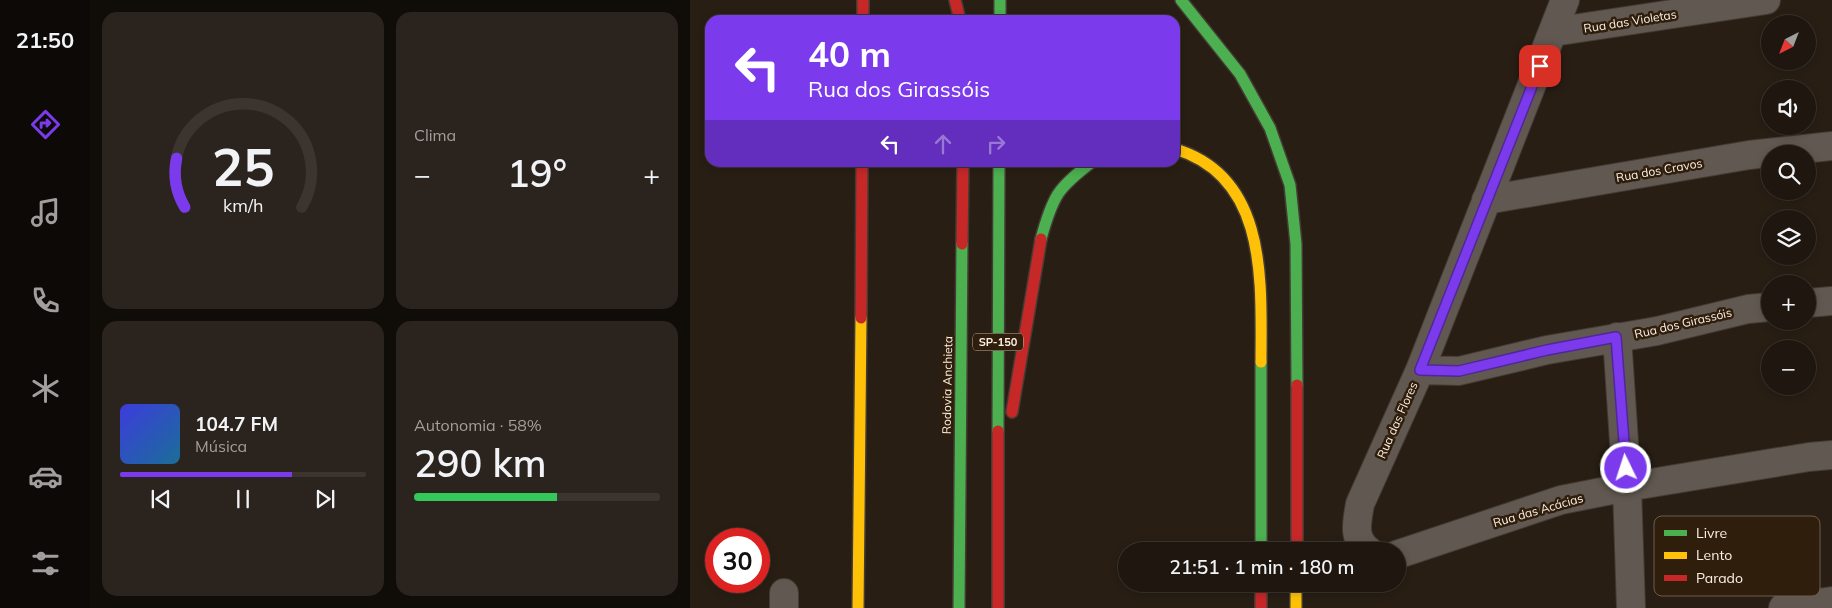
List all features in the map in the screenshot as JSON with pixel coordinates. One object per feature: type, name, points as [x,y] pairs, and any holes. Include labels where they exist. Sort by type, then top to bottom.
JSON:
[{"type":"main road","points":[[863,0],[863,15]]},
{"type":"main road","points":[[955,0],[959,15]]},
{"type":"main road","points":[[964,0],[964,15]]},
{"type":"main road","points":[[1000,0],[1000,15]]},
{"type":"main road","points":[[1181,0],[1240,74],[1270,128],[1290,185],[1296,244],[1297,542]]},
{"type":"main road","points":[[1180,151],[1207,162],[1228,183],[1244,207],[1256,244],[1261,280],[1261,542]]},
{"type":"main road","points":[[858,608],[862,167]]},
{"type":"main road","name":"Rodovia Anchieta","points":[[958,608],[963,167]]},
{"type":"main road","name":"SP-150","points":[[998,608],[999,167]]},
{"type":"main road","points":[[998,517],[1038,251],[1046,221],[1058,194],[1086,167]]},
{"type":"main road","points":[[1261,592],[1261,608]]},
{"type":"main road","points":[[1296,592],[1296,608]]},
{"type":"street","name":"Rua das Flores","points":[[1361,542],[1358,539],[1356,527],[1360,504],[1420,370],[1565,0]]},
{"type":"street","name":"Rua das Violetas","points":[[1553,32],[1766,0]]},
{"type":"street","name":"Rua dos Cravos","points":[[1486,200],[1749,155],[1832,146]]},
{"type":"street","points":[[1816,302],[1832,301]]},
{"type":"street","name":"Rua dos Girassóis","points":[[1420,370],[1459,371],[1547,350],[1657,331],[1748,308],[1761,307]]},
{"type":"street","points":[[1616,337],[1627,487],[1631,608]]},
{"type":"street","name":"Rua das Acácias","points":[[1406,552],[1561,500],[1627,487],[1809,457],[1832,455]]},
{"type":"street","points":[[1783,608],[1832,601]]},
{"type":"traffic: fast","points":[[1000,0],[1000,15]]},
{"type":"traffic: fast","points":[[1181,0],[1240,74],[1270,128],[1290,185],[1296,244],[1297,385]]},
{"type":"traffic: fast","points":[[998,431],[999,167]]},
{"type":"traffic: fast","points":[[1041,239],[1050,210],[1058,194],[1069,181],[1086,167]]},
{"type":"traffic: fast","points":[[959,608],[962,244]]},
{"type":"traffic: fast","points":[[1261,362],[1261,542]]},
{"type":"traffic: slow","points":[[1180,151],[1206,163],[1228,183],[1244,208],[1253,237],[1259,268],[1261,362]]},
{"type":"traffic: slow","points":[[858,608],[861,318]]},
{"type":"traffic: slow","points":[[1296,592],[1296,608]]},
{"type":"traffic: jam","points":[[863,0],[863,15]]},
{"type":"traffic: jam","points":[[955,0],[959,15]]},
{"type":"traffic: jam","points":[[861,318],[862,167]]},
{"type":"traffic: jam","points":[[962,244],[963,167]]},
{"type":"traffic: jam","points":[[1012,412],[1041,239]]},
{"type":"traffic: jam","points":[[1297,385],[1297,542]]},
{"type":"traffic: jam","points":[[998,431],[998,608]]},
{"type":"traffic: jam","points":[[1261,592],[1261,608]]},
{"type":"route","points":[[1540,66],[1420,370],[1459,371],[1547,350],[1616,337],[1626,468]]}]
